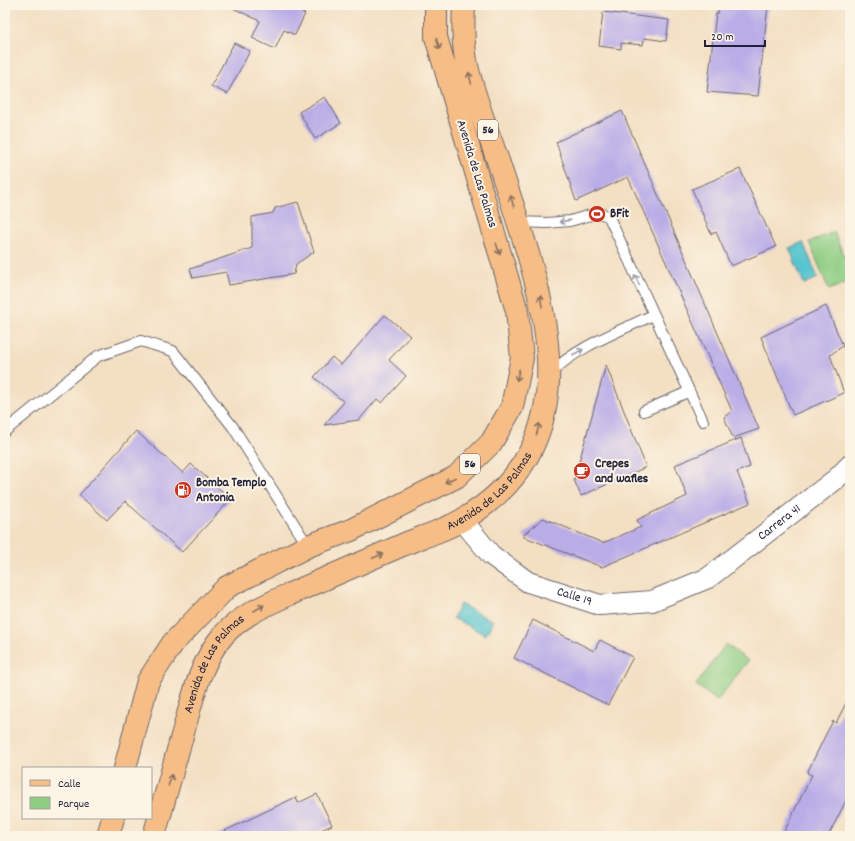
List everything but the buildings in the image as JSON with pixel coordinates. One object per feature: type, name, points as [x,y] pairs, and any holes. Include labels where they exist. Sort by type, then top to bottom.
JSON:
[{"type":"main road","name":"Avenida de Las Palmas","points":[[125,767],[148,682],[173,643],[227,587],[308,546],[351,530],[456,477],[491,443],[512,407],[522,358],[517,311],[436,37],[436,5]]},
{"type":"main road","name":"Avenida de Las Palmas","points":[[154,836],[193,698],[204,667],[218,642],[233,626],[265,605],[462,520],[511,482],[535,443],[547,392],[547,337],[544,315],[538,289],[518,222],[472,88],[466,59],[464,5]]},
{"type":"main road","points":[[108,836],[113,819]]},
{"type":"street","name":"Carrera 41","points":[[708,578],[836,479],[850,465]]},
{"type":"street","name":"Calle 19","points":[[462,520],[491,554],[528,582],[600,605],[652,601],[708,578]]},
{"type":"lane","points":[[518,222],[547,223],[570,221],[594,214],[604,214],[608,218],[688,392],[703,421]]},
{"type":"lane","points":[[548,376],[560,364],[573,355],[653,315]]},
{"type":"lane","points":[[5,431],[98,356],[141,341],[173,351],[233,427],[308,546]]},
{"type":"lane","points":[[644,411],[688,392]]},
{"type":"green space","points":[[834,232],[850,270],[850,281],[829,290],[809,242]]},
{"type":"green space","points":[[726,644],[748,661],[717,701],[696,685]]},
{"type":"water","points":[[803,242],[818,278],[804,284],[789,248]]},
{"type":"water","points":[[460,604],[493,621],[486,635],[453,618]]},
{"type":"place","name":"BFit","points":[[597,214]]},
{"type":"place","name":"Crepes and wafles","points":[[582,471]]},
{"type":"place","name":"Bomba Templo Antonia","points":[[183,490]]}]
